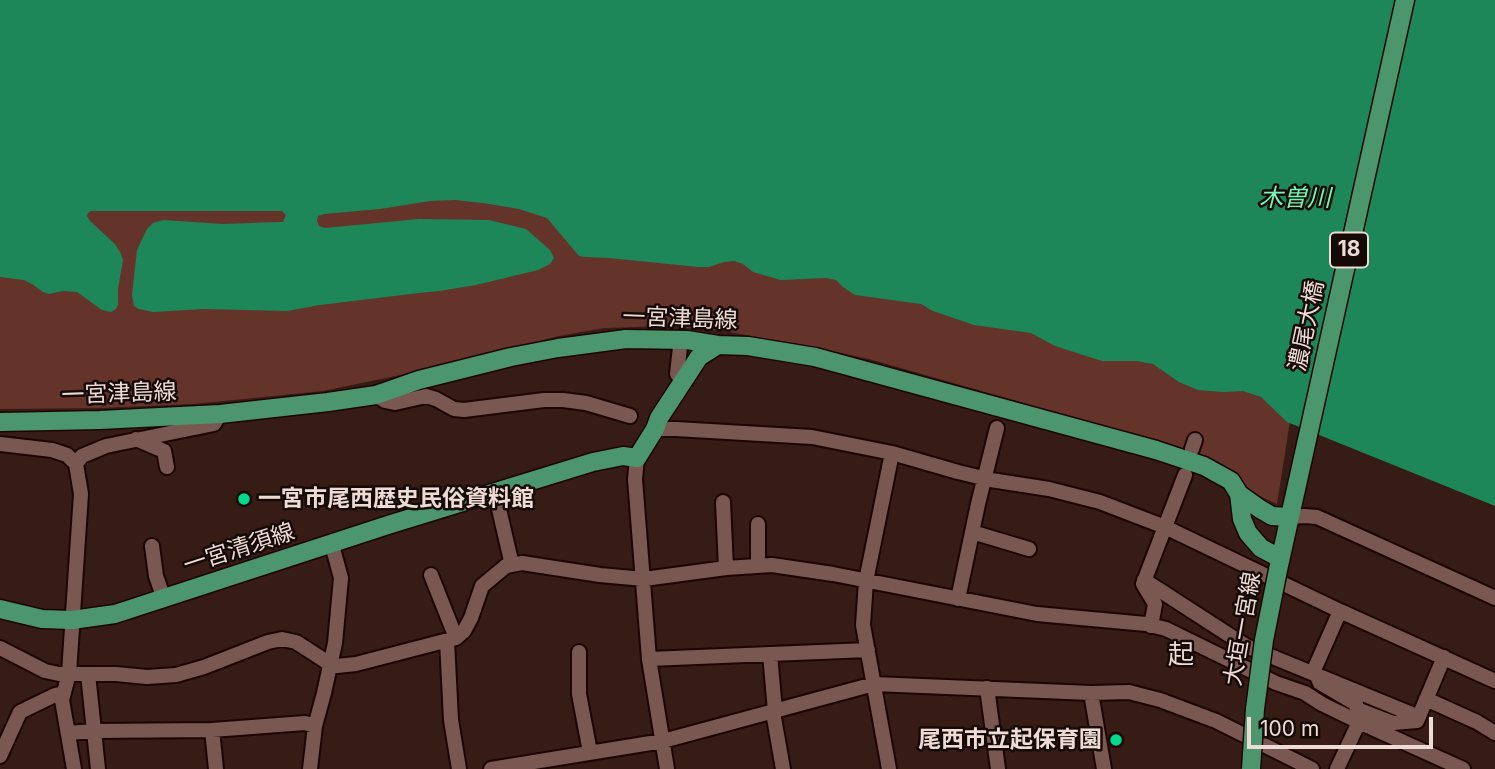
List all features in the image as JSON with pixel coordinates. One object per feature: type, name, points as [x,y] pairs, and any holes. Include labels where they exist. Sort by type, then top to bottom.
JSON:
[{"type":"main road","name":"濃尾大橋","points":[[1294,499],[1405,0]]},
{"type":"main road","name":"一宮津島線","points":[[0,422],[220,414],[328,402],[376,395],[419,380],[558,348],[626,339],[687,340],[815,357],[1156,450],[1214,471],[1230,481],[1239,494],[1272,516],[1290,517]]},
{"type":"main road","points":[[637,458],[659,418],[699,357],[718,345]]},
{"type":"main road","name":"一宮清須線","points":[[0,609],[42,619],[72,620],[115,614],[593,462],[623,456],[637,458]]},
{"type":"main road","points":[[1239,494],[1242,519],[1248,533],[1280,563]]},
{"type":"main road","name":"大垣一宮線","points":[[1251,769],[1264,640],[1294,499]]},
{"type":"street","points":[[680,347],[677,373],[683,381]]},
{"type":"street","points":[[376,395],[385,401],[395,402],[426,396],[454,409],[464,410],[563,400],[586,403],[629,416]]},
{"type":"street","points":[[76,464],[82,456],[106,446],[214,424],[220,414]]},
{"type":"street","points":[[957,600],[997,428]]},
{"type":"street","points":[[655,429],[812,437],[892,453],[985,479],[1049,489],[1112,506],[1165,527],[1340,611],[1495,681]]},
{"type":"street","points":[[135,439],[164,451],[167,467]]},
{"type":"street","points":[[1,445],[52,450],[67,455],[76,464],[81,494],[69,673],[62,700],[74,769]]},
{"type":"street","points":[[889,769],[863,625],[866,581],[892,453]]},
{"type":"street","points":[[637,458],[635,479],[649,659],[667,769]]},
{"type":"street","points":[[1151,626],[1155,604],[1143,584],[1185,475]]},
{"type":"street","points":[[495,492],[512,565]]},
{"type":"street","points":[[723,502],[726,568]]},
{"type":"street","points":[[1290,517],[1317,517],[1495,598]]},
{"type":"street","points":[[758,524],[758,565]]},
{"type":"street","points":[[972,532],[1029,550]]},
{"type":"street","points":[[310,769],[315,726],[335,643],[341,578],[332,545]]},
{"type":"street","points":[[152,546],[156,576],[164,599]]},
{"type":"street","points":[[0,648],[46,671],[59,674],[147,677],[176,675],[282,639],[296,642],[330,664],[356,664],[451,640],[464,631],[482,586],[506,566],[522,563],[644,579],[758,565],[793,568],[1037,614],[1151,626],[1166,629],[1276,683],[1305,693],[1322,704],[1393,723],[1417,721],[1444,657]]},
{"type":"street","points":[[431,575],[451,640],[452,720],[460,769]]},
{"type":"street","points":[[1144,580],[1246,646],[1419,717]]},
{"type":"street","points":[[1337,769],[1358,715],[1356,704],[1320,684],[1314,670],[1340,611]]},
{"type":"street","points":[[1189,641],[1215,626]]},
{"type":"street","points":[[649,659],[868,650]]},
{"type":"street","points":[[579,652],[579,694],[590,752]]},
{"type":"street","points":[[770,654],[774,712],[783,769]]},
{"type":"street","points":[[88,674],[98,769]]},
{"type":"street","points":[[491,769],[663,741],[874,684],[1091,693],[1129,692],[1160,700],[1216,721],[1312,769]]},
{"type":"street","points":[[987,688],[998,769]]},
{"type":"street","points":[[0,755],[20,712],[64,693]]},
{"type":"street","points":[[1091,693],[1104,769]]},
{"type":"street","points":[[1426,699],[1495,733]]},
{"type":"street","points":[[1358,715],[1463,769]]},
{"type":"street","points":[[68,733],[212,730],[305,723],[315,726]]},
{"type":"street","points":[[212,730],[216,769]]},
{"type":"shaded area","points":[[441,187],[780,264],[1131,350],[1260,395],[1290,421],[1277,504],[1249,491],[1230,472],[1201,456],[1027,404],[869,359],[723,331],[666,326],[604,328],[559,336],[419,371],[323,391],[194,404],[0,409],[0,275],[85,227],[80,206],[276,202],[317,230],[315,221],[320,210]]},
{"type":"water","name":"木曽川","points":[[0,0],[1495,0],[1495,506],[1287,422],[1261,397],[1243,391],[1198,390],[1179,382],[1153,364],[1102,361],[1055,346],[1031,333],[974,325],[921,304],[855,295],[836,280],[826,278],[781,280],[753,272],[734,261],[698,267],[579,256],[547,218],[519,209],[483,203],[430,201],[324,214],[318,216],[317,221],[319,226],[325,228],[419,219],[489,220],[526,229],[550,250],[554,258],[550,264],[538,270],[476,285],[287,311],[203,309],[153,312],[134,306],[132,295],[137,250],[147,229],[153,223],[163,220],[223,224],[283,222],[286,215],[282,211],[91,211],[87,216],[90,221],[115,244],[123,260],[116,309],[111,312],[102,310],[77,292],[43,292],[24,280],[0,277]]},
{"type":"place","name":"一宮市尾西歴史民俗資料館","points":[[244,499]]},
{"type":"place","name":"尾西市立起保育園","points":[[1116,740]]},
{"type":"district","name":"起","points":[[1181,655]]}]
